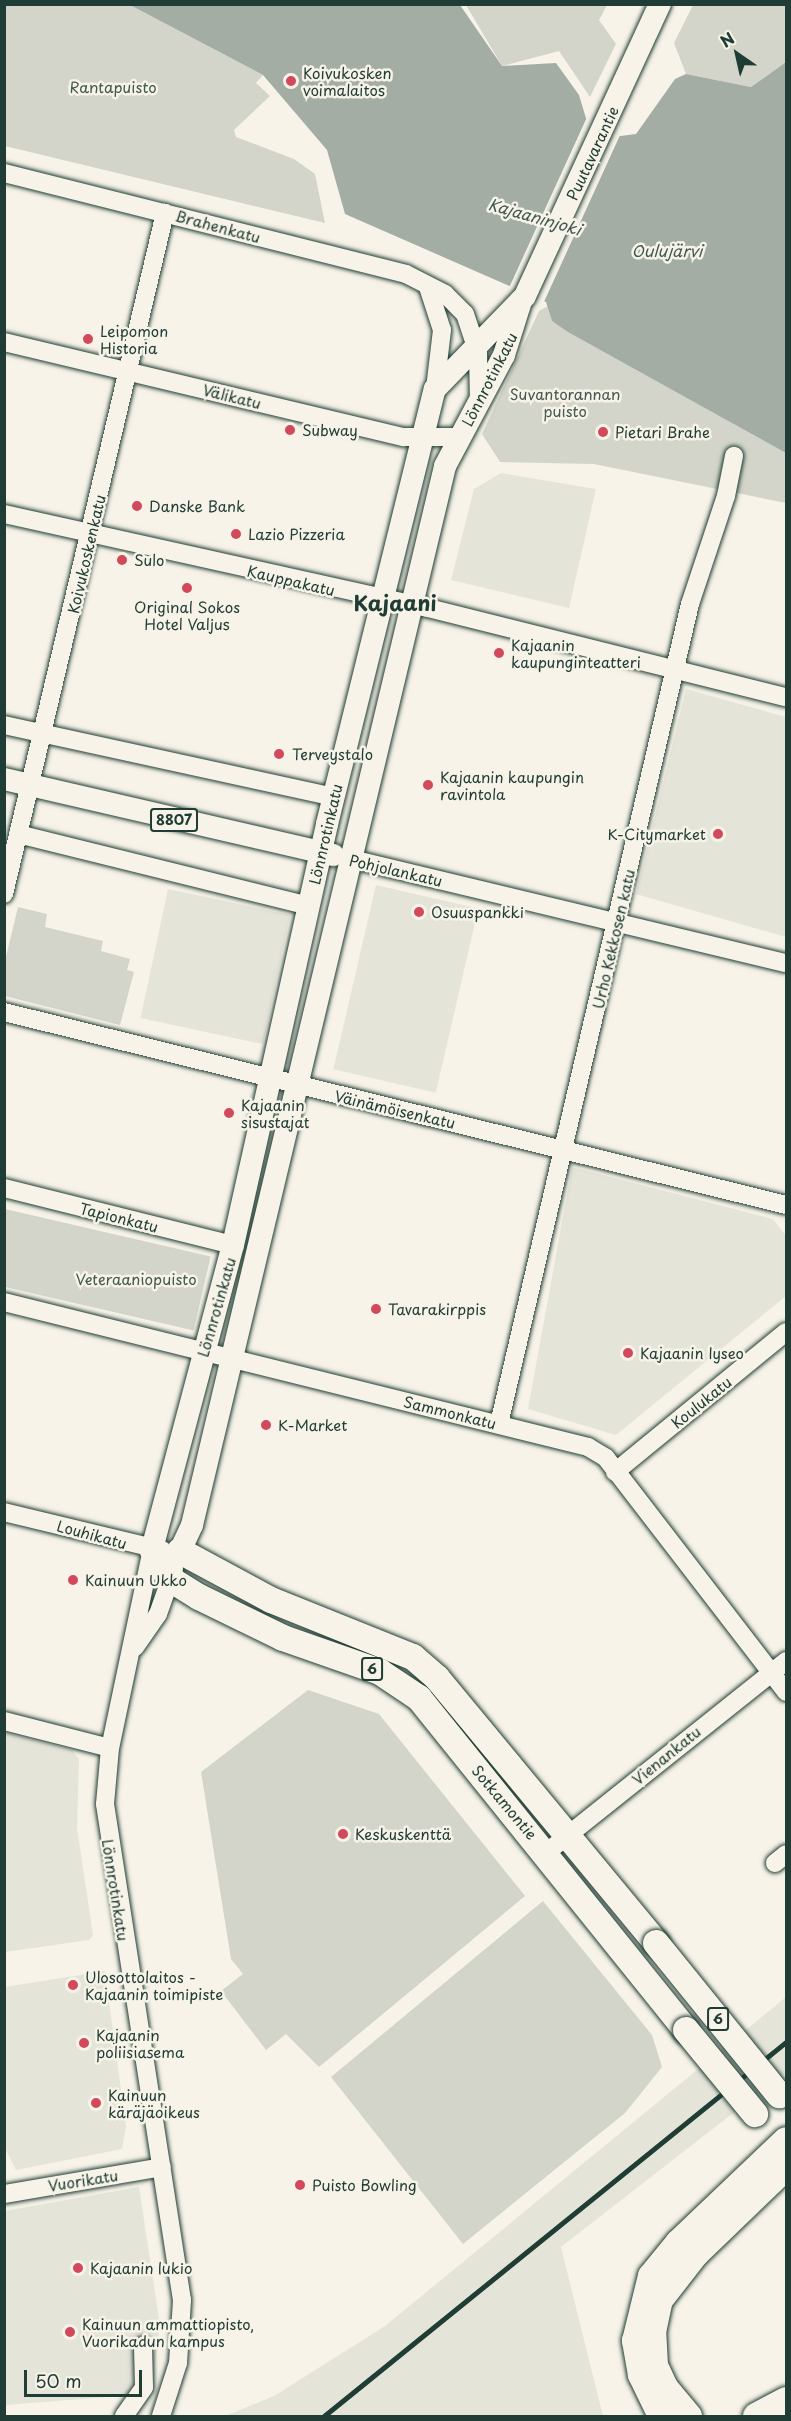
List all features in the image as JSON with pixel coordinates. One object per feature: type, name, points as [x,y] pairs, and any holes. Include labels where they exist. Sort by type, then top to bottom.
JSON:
[{"type":"highway","points":[[152,1549],[170,1579]]},
{"type":"highway","name":"Sotkamontie","points":[[180,1551],[271,1600],[413,1657],[437,1678],[783,2100]]},
{"type":"highway","name":"Sotkamontie","points":[[170,1579],[283,1638],[400,1683],[548,1852],[686,2030],[755,2114],[784,2144]]},
{"type":"highway","points":[[661,2416],[636,2356],[635,2327],[645,2289],[678,2242],[784,2144]]},
{"type":"highway","points":[[689,2416],[668,2393],[655,2366],[654,2322],[660,2300],[695,2255],[786,2167]]},
{"type":"highway","points":[[756,2416],[786,2402]]},
{"type":"highway","points":[[773,2416],[786,2402]]},
{"type":"main road","name":"Puutavarantie","points":[[523,298],[660,4]]},
{"type":"main road","name":"Lönnrotinkatu","points":[[152,1549],[233,1245],[273,1077],[333,796],[435,389],[476,342],[523,298]]},
{"type":"main road","name":"Lönnrotinkatu","points":[[180,1551],[192,1525],[445,466],[515,326],[523,298]]},
{"type":"main road","name":"Pohjolankatu","points":[[4,779],[352,859]]},
{"type":"street","name":"Brahenkatu","points":[[4,173],[406,274],[445,294],[465,314],[476,342],[479,402]]},
{"type":"street","name":"Koivukoskenkatu","points":[[4,894],[28,786],[44,733],[165,213]]},
{"type":"street","points":[[428,287],[442,330],[435,389]]},
{"type":"street","name":"Välikatu","points":[[4,342],[423,439],[459,437]]},
{"type":"street","name":"Urho Kekkosen katu","points":[[500,1424],[562,1148],[618,922],[676,670],[734,456]]},
{"type":"street","name":"Kauppakatu","points":[[4,514],[411,605],[786,697]]},
{"type":"street","points":[[4,725],[333,796]]},
{"type":"street","points":[[18,834],[309,906]]},
{"type":"street","name":"Pohjolankatu","points":[[352,859],[786,963]]},
{"type":"street","name":"Väinämöisenkatu","points":[[4,1012],[786,1205]]},
{"type":"street","name":"Tapionkatu","points":[[4,1188],[233,1245]]},
{"type":"street","name":"Sammonkatu","points":[[4,1302],[204,1348],[231,1357],[588,1448],[615,1472],[786,1692]]},
{"type":"street","name":"Koulukatu","points":[[615,1472],[786,1332]]},
{"type":"street","name":"Louhikatu","points":[[4,1512],[152,1549],[180,1551]]},
{"type":"street","name":"Lönnrotinkatu","points":[[152,1549],[138,1605],[135,1647],[110,1748],[106,1836],[162,2167],[183,2328],[161,2416]]},
{"type":"street","name":"Lönnrotinkatu","points":[[135,1647],[158,1614],[180,1551]]},
{"type":"street","name":"Vienankatu","points":[[548,1852],[786,1661]]},
{"type":"street","points":[[4,1721],[110,1748]]},
{"type":"street","name":"Vuorikatu","points":[[6,2191],[162,2167]]},
{"type":"street","points":[[124,2416],[144,2387],[143,2346]]},
{"type":"shaded area","points":[[501,473],[596,489],[569,608],[451,580],[474,489]]},
{"type":"shaded area","name":"K-Citymarket","points":[[686,689],[786,717],[786,937],[636,894]]},
{"type":"shaded area","points":[[376,885],[478,909],[436,1093],[333,1069]]},
{"type":"shaded area","points":[[168,889],[290,915],[263,1044],[141,1018]]},
{"type":"shaded area","name":"Kajaanin lyseo","points":[[572,1167],[773,1219],[786,1236],[786,1296],[616,1435],[528,1409]]},
{"type":"shaded area","points":[[5,1733],[72,1750],[79,1759],[77,1828],[93,1935],[89,1940],[5,1952]]},
{"type":"shaded area","points":[[105,1971],[126,2127],[122,2149],[16,2170],[5,2148],[5,1987]]},
{"type":"shaded area","points":[[786,1997],[786,2072],[561,2247],[603,2416],[225,2416],[274,2396],[385,2326]]},
{"type":"shaded area","name":"Kajaanin lukio","points":[[139,2187],[160,2325],[153,2380],[133,2395],[5,2405],[5,2211]]},
{"type":"green space","name":"Rantapuisto","points":[[4,5],[130,5],[263,75],[256,83],[270,96],[234,130],[236,137],[294,159],[315,174],[325,223],[5,146]]},
{"type":"green space","points":[[466,5],[607,5],[599,20],[616,44],[590,97],[559,51],[502,66]]},
{"type":"green space","points":[[693,5],[786,5],[786,62],[751,87],[686,74],[674,43]]},
{"type":"green space","name":"Suvantorannan puisto","points":[[548,306],[552,321],[786,453],[786,503],[594,464],[500,462],[482,434],[539,311]]},
{"type":"green space","points":[[18,907],[47,914],[45,927],[103,941],[101,951],[130,959],[127,970],[134,972],[120,1025],[5,996],[5,961]]},
{"type":"green space","name":"Veteraaniopuisto","points":[[5,1209],[211,1256],[193,1331],[4,1287]]},
{"type":"green space","name":"Keskuskenttä","points":[[308,1690],[379,1714],[525,1896],[319,2067],[286,2034],[266,2050],[221,1991],[243,1974],[231,1959],[201,1772]]},
{"type":"green space","points":[[543,1901],[652,2035],[662,2067],[625,2113],[463,2244],[331,2077]]},
{"type":"water","name":"Oulujärvi","points":[[130,5],[460,5],[502,66],[556,63],[579,95],[588,125],[605,138],[636,134],[675,79],[686,74],[751,87],[786,62],[786,453],[568,332],[552,321],[546,302],[345,214],[327,150],[263,75]]},
{"type":"pier","points":[[588,115],[606,135],[621,133],[543,304],[508,290]]},
{"type":"railway","points":[[324,2416],[786,2042]]},
{"type":"place","name":"Koivukosken voimalaitos","points":[[291,81]]},
{"type":"place","name":"Leipomon Historia","points":[[88,339]]},
{"type":"place","name":"Subway","points":[[290,430]]},
{"type":"place","name":"Pietari Brahe","points":[[603,432]]},
{"type":"place","name":"Danske Bank","points":[[137,506]]},
{"type":"place","name":"Lazio Pizzeria","points":[[236,534]]},
{"type":"place","name":"Sulo","points":[[122,560]]},
{"type":"place","name":"Original Sokos Hotel Valjus","points":[[187,588]]},
{"type":"place","name":"Kajaanin kaupunginteatteri","points":[[499,653]]},
{"type":"place","name":"Terveystalo","points":[[279,754]]},
{"type":"place","name":"Kajaanin kaupungin ravintola","points":[[428,785]]},
{"type":"place","name":"K-Citymarket","points":[[718,834]]},
{"type":"place","name":"Osuuspankki","points":[[419,912]]},
{"type":"place","name":"Kajaanin sisustajat","points":[[229,1113]]},
{"type":"place","name":"Tavarakirppis","points":[[376,1309]]},
{"type":"place","name":"Kajaanin lyseo","points":[[628,1353]]},
{"type":"place","name":"K-Market","points":[[266,1425]]},
{"type":"place","name":"Kainuun Ukko","points":[[73,1580]]},
{"type":"place","name":"Keskuskenttä","points":[[343,1834]]},
{"type":"place","name":"Ulosottolaitos - Kajaanin toimipiste","points":[[73,1985]]},
{"type":"place","name":"Kajaanin poliisiasema","points":[[84,2043]]},
{"type":"place","name":"Kainuun käräjäoikeus","points":[[96,2103]]},
{"type":"place","name":"Puisto Bowling","points":[[300,2185]]},
{"type":"place","name":"Kajaanin lukio","points":[[78,2268]]},
{"type":"place","name":"Kainuun ammattiopisto, Vuorikadun kampus","points":[[70,2332]]},
{"type":"district","name":"Kajaani","points":[[395,602]]},
{"type":"water label","name":"Kajaaninjoki","points":[[535,216]]}]
